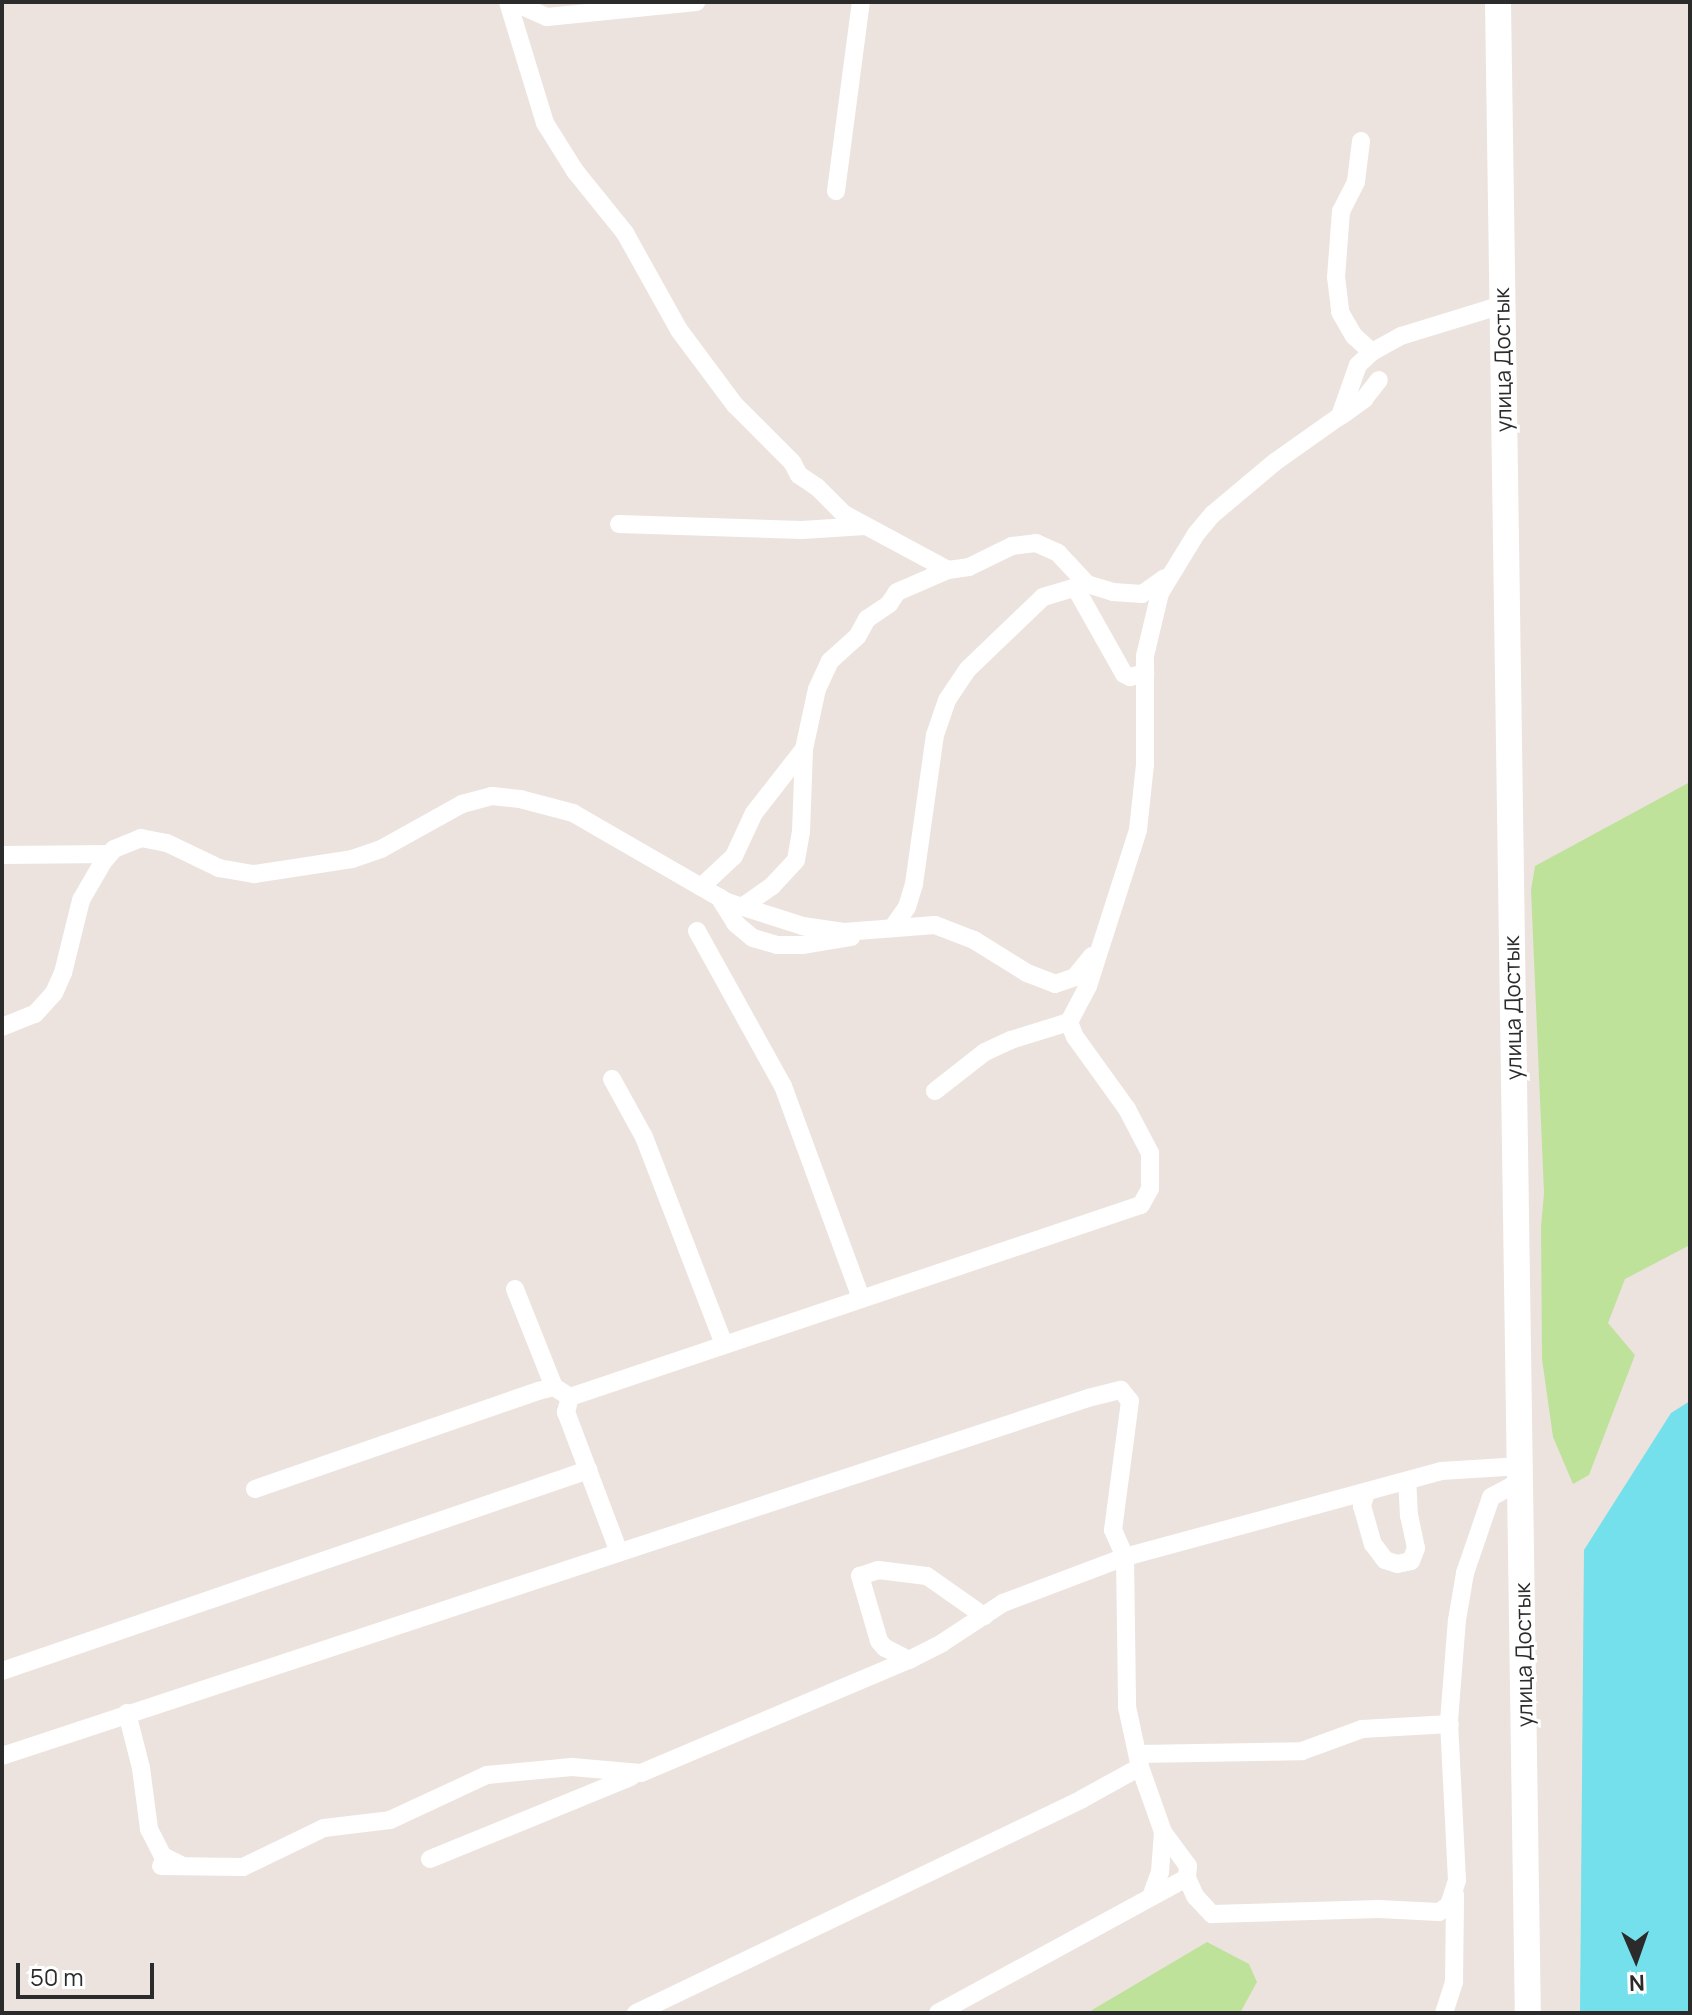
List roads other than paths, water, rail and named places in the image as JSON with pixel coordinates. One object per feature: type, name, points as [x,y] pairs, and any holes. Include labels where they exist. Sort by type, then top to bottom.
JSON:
[{"type":"main road","name":"улица Достык","points":[[1498,2],[1528,2013]]},
{"type":"street","points":[[510,2],[547,17],[696,2]]},
{"type":"street","points":[[510,2],[545,123],[575,171],[625,233],[679,330],[735,405],[792,462],[799,475],[817,487],[844,514],[948,570]]},
{"type":"street","points":[[836,191],[859,3]]},
{"type":"street","points":[[1361,141],[1356,182],[1341,211],[1336,277],[1340,312],[1354,336],[1372,352]]},
{"type":"street","points":[[1340,416],[1358,365],[1372,352],[1401,336],[1502,305]]},
{"type":"street","points":[[935,1091],[985,1052],[1069,1022],[1088,986],[1138,830],[1145,765],[1148,633],[1171,573],[1196,534],[1233,495],[1364,399],[1379,380]]},
{"type":"street","points":[[619,524],[802,530],[865,526]]},
{"type":"street","points":[[742,907],[772,886],[796,860],[801,832],[804,749],[817,689],[830,661],[857,637],[867,619],[889,604],[897,592],[948,570],[969,567],[1012,546],[1036,543],[1058,553],[1081,585],[1111,656],[1124,674],[1130,677],[1145,673]]},
{"type":"street","points":[[893,927],[907,907],[914,884],[935,735],[947,700],[968,669],[1043,597],[1081,585],[1142,594],[1171,573]]},
{"type":"street","points":[[701,887],[734,856],[754,813],[804,749]]},
{"type":"street","points":[[2,855],[110,854],[141,838],[167,843],[219,868],[254,874],[352,859],[381,849],[462,804],[492,796],[520,799],[573,813],[701,887],[742,907],[803,926],[844,932],[935,925],[974,940],[1055,984],[1075,977],[1089,964],[1107,928]]},
{"type":"street","points":[[2,1027],[35,1014],[54,993],[63,973],[81,900],[110,854]]},
{"type":"street","points":[[719,897],[735,923],[744,931],[753,938],[777,945],[835,942],[873,929]]},
{"type":"street","points":[[697,931],[783,1086],[861,1298]]},
{"type":"street","points":[[1075,977],[1081,999]]},
{"type":"street","points":[[255,1489],[724,1344],[1141,1205],[1147,1198],[1150,1153],[1127,1109],[1075,1037],[1069,1022]]},
{"type":"street","points":[[612,1079],[644,1137],[724,1344]]},
{"type":"street","points":[[515,1289],[562,1392],[566,1412],[619,1552]]},
{"type":"street","points":[[5,1748],[127,1713],[1121,1390],[1130,1401],[1113,1530],[1125,1557],[1127,1707],[1139,1760],[1163,1832],[1188,1866],[1187,1878],[1195,1896],[1212,1914],[1366,1909],[1439,1912],[1449,1905],[1455,1895]]},
{"type":"street","points":[[430,1859],[909,1660],[1003,1603],[1125,1557],[1441,1471],[1494,1468],[1521,1474]]},
{"type":"street","points":[[1444,2013],[1454,1982],[1457,1880],[1450,1724],[1457,1620],[1465,1573],[1491,1497],[1494,1468]]},
{"type":"street","points":[[2,1671],[588,1470]]},
{"type":"street","points":[[1491,1497],[1521,1474]]},
{"type":"street","points":[[1366,1492],[1362,1506],[1373,1544],[1385,1560],[1397,1564],[1411,1561],[1416,1548],[1409,1516],[1407,1481]]},
{"type":"street","points":[[909,1660],[885,1648],[879,1641],[860,1576],[878,1570],[927,1576],[984,1616]]},
{"type":"street","points":[[127,1713],[141,1768],[149,1829],[163,1856],[181,1865]]},
{"type":"street","points":[[636,2013],[1082,1799],[1139,1760],[1302,1751],[1362,1729],[1450,1724]]},
{"type":"street","points":[[161,1866],[243,1867],[324,1828],[390,1820],[487,1775],[572,1767],[641,1773]]},
{"type":"street","points":[[1152,1894],[1160,1872],[1163,1832]]},
{"type":"street","points":[[938,2013],[1152,1894],[1187,1878]]},
{"type":"water","points":[[1690,1401],[1690,2013],[1580,2013],[1584,1550],[1671,1413]]}]
